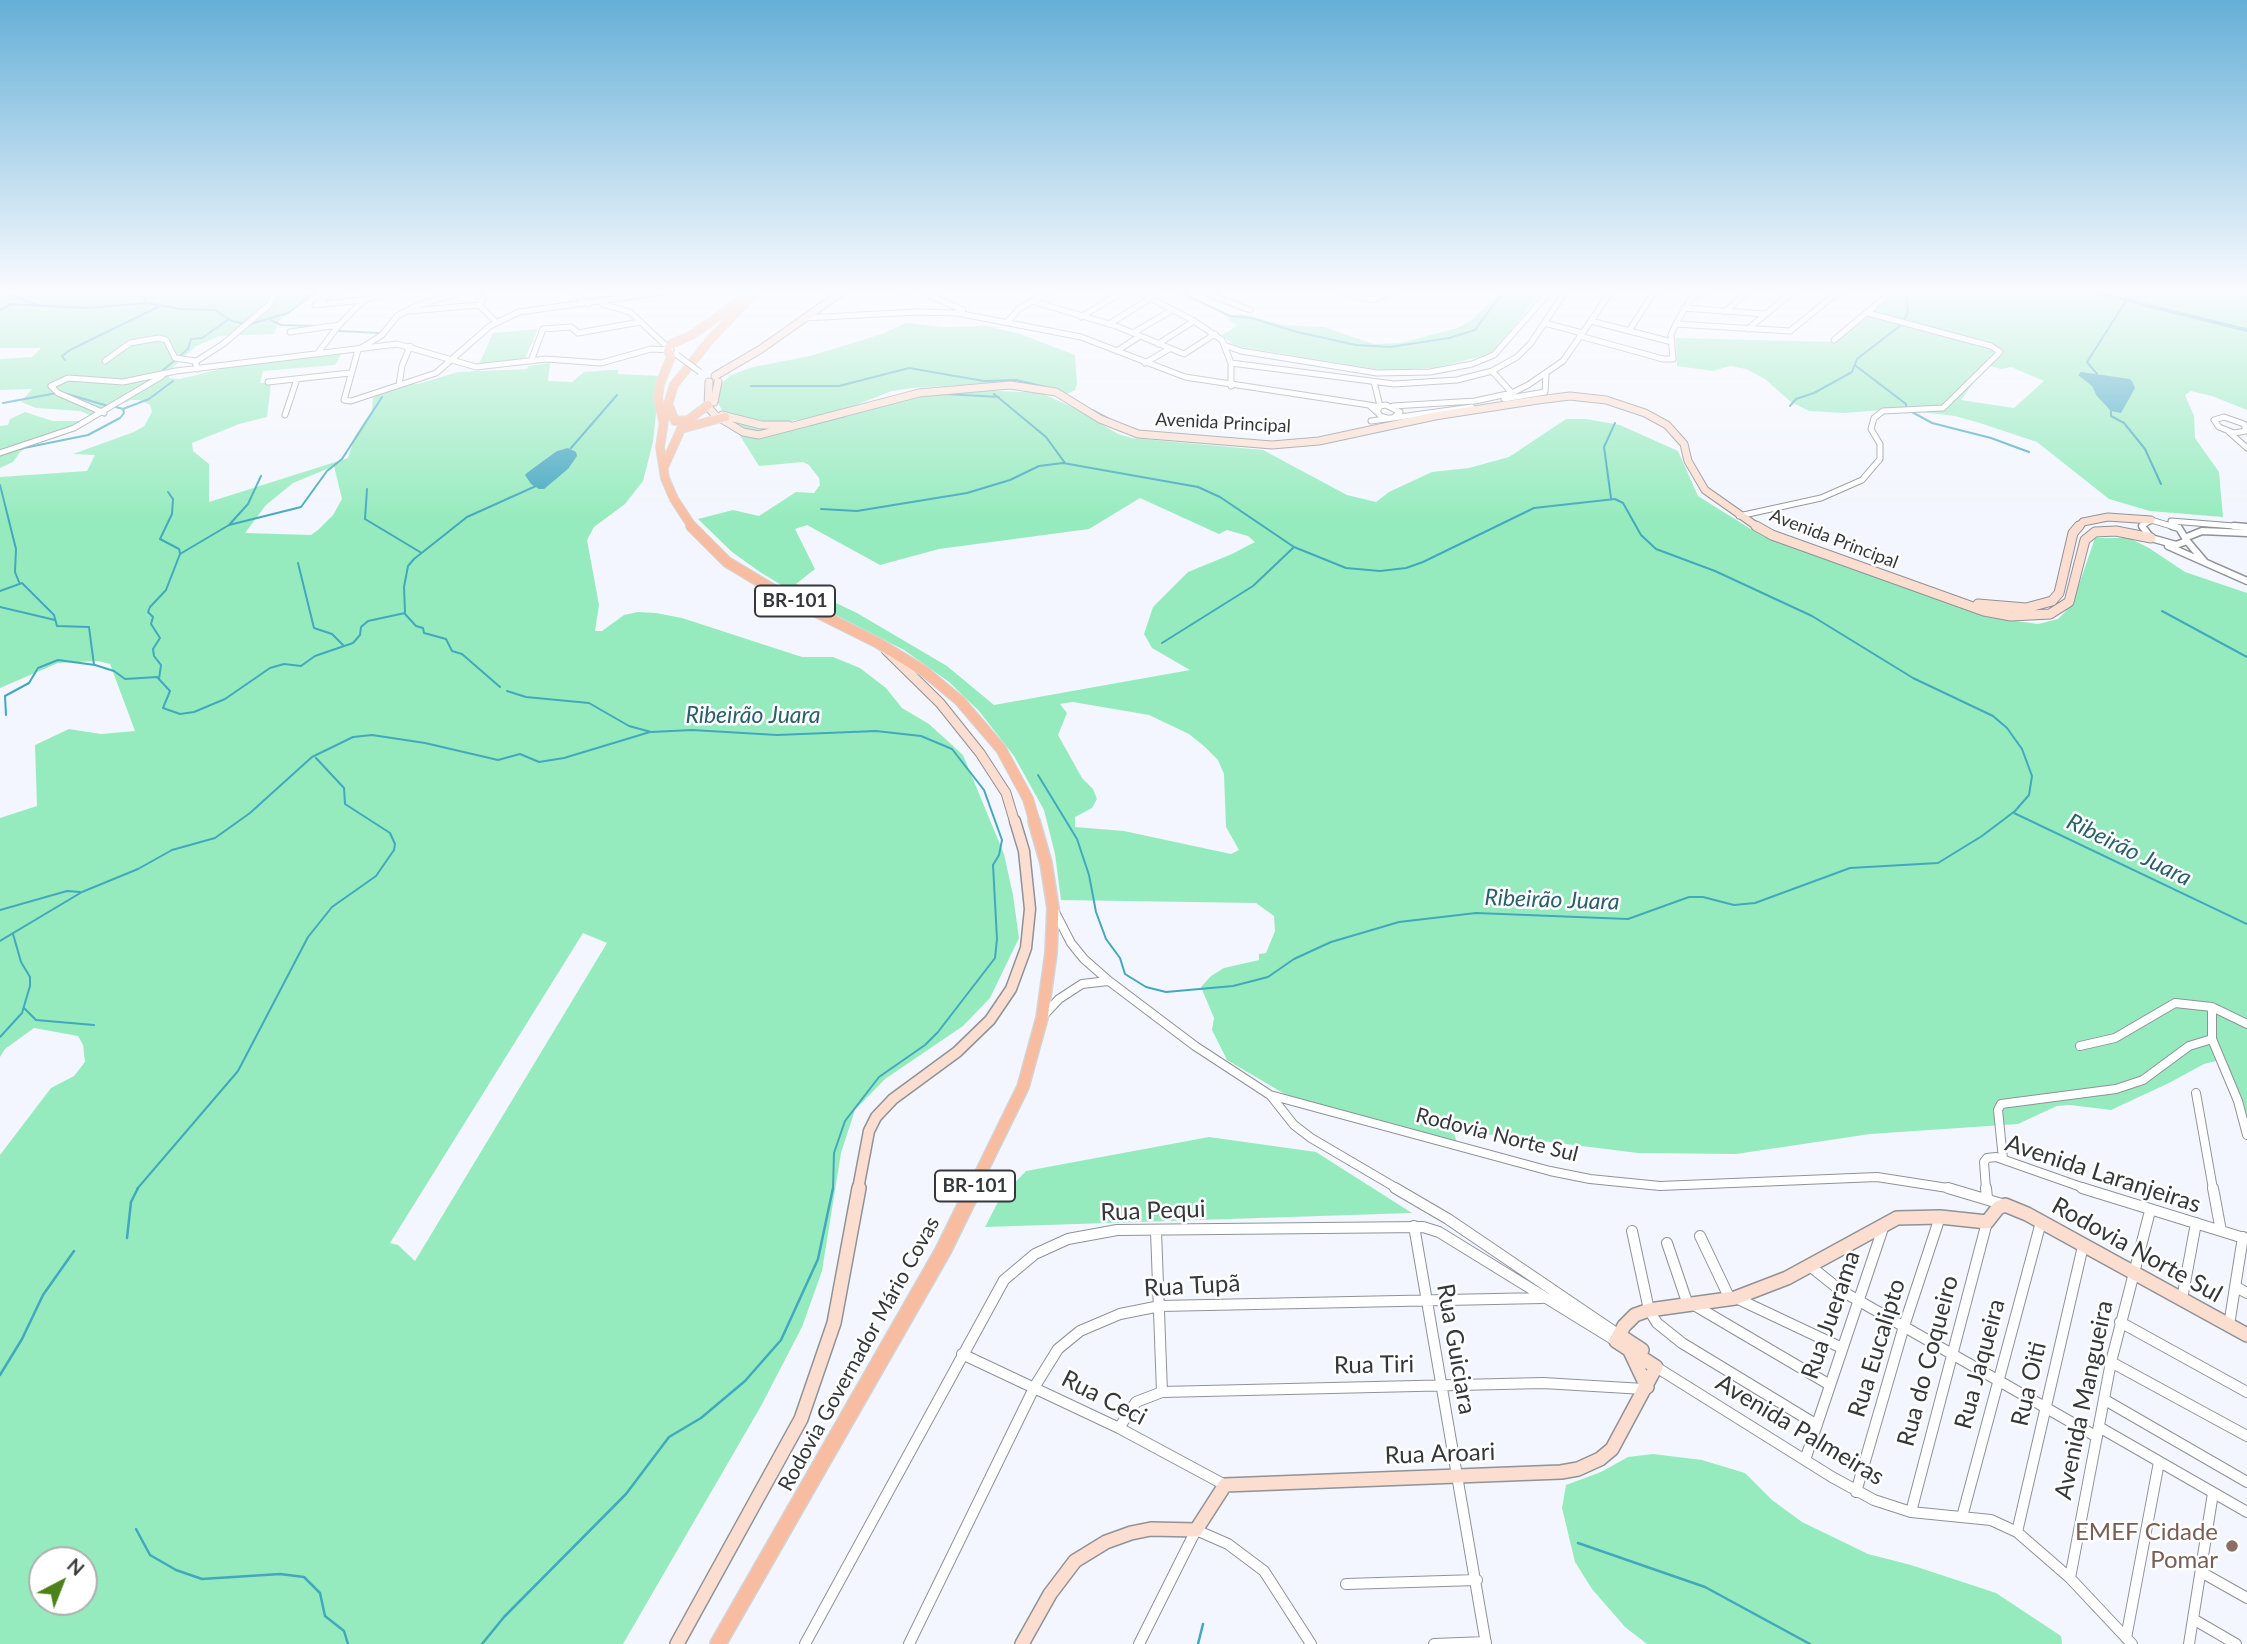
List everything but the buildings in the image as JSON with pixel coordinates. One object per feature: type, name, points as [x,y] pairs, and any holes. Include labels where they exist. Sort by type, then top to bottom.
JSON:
[{"type":"main road","points":[[663,421],[658,408],[658,391],[668,366]]},
{"type":"main road","name":"Rodovia Governador Mário Covas","points":[[689,366],[668,403],[660,447],[663,469],[674,499],[687,521],[727,562],[782,595],[878,643],[944,686],[960,701],[1001,749],[1035,818],[1053,908],[1051,954],[1042,1018],[1023,1087],[943,1251],[718,1644]]},
{"type":"main road","points":[[668,403],[675,421],[720,416]]},
{"type":"main road","points":[[687,421],[708,405]]},
{"type":"main road","points":[[663,469],[678,432],[720,416]]},
{"type":"street","points":[[195,366],[198,369]]},
{"type":"street","points":[[104,413],[58,393],[51,386],[68,378],[115,382],[226,366]]},
{"type":"street","points":[[353,366],[344,400],[351,401],[436,373],[444,366]]},
{"type":"street","points":[[398,384],[403,366]]},
{"type":"street","points":[[691,366],[713,380]]},
{"type":"street","points":[[734,366],[713,380],[708,405],[743,432],[759,435],[761,425]]},
{"type":"street","points":[[1153,366],[1185,377],[1231,386],[1369,405],[1395,414],[1421,414],[1484,407],[1514,397],[1557,366]]},
{"type":"street","points":[[1231,366],[1231,386]]},
{"type":"street","points":[[1251,366],[1374,382],[1436,383],[1492,371],[1501,366]]},
{"type":"street","points":[[1332,366],[1377,373],[1430,372],[1463,366]]},
{"type":"street","points":[[1740,516],[1821,498],[1863,480],[1880,459],[1880,444],[1871,429],[1874,418],[1883,411],[1943,408],[1987,366]]},
{"type":"street","points":[[1492,371],[1514,397]]},
{"type":"street","points":[[0,453],[56,436],[104,413],[169,372]]},
{"type":"street","points":[[268,382],[350,373]]},
{"type":"street","points":[[1371,421],[1413,410],[1545,392],[1545,375]]},
{"type":"street","points":[[285,415],[297,379]]},
{"type":"street","points":[[713,380],[714,399],[720,416]]},
{"type":"street","points":[[1357,432],[1371,421],[1379,410],[1374,382]]},
{"type":"street","points":[[1528,385],[1544,387]]},
{"type":"street","name":"Avenida Principal","points":[[759,435],[919,393],[1010,386],[1056,392],[1100,419],[1138,434],[1272,445],[1319,441],[1484,407],[1570,396],[1620,403],[1667,425],[1684,444],[1688,461],[1705,490],[1740,516],[1791,543],[1995,614],[2050,614],[2068,602],[2085,540],[2089,536],[2104,530],[2155,540]]},
{"type":"street","points":[[1379,410],[1395,414],[1514,397],[1570,396]]},
{"type":"street","points":[[1413,410],[1435,416]]},
{"type":"street","name":"Avenida Principal","points":[[720,416],[761,425],[797,425]]},
{"type":"street","points":[[2229,432],[2244,433],[2247,429],[2239,421],[2229,418],[2214,420],[2216,425],[2229,432],[2247,448]]},
{"type":"street","name":"Avenida Principal","points":[[1968,603],[2004,608],[2041,606],[2052,601],[2059,593],[2073,533],[2083,522],[2108,517],[2151,520]]},
{"type":"street","points":[[2247,527],[2151,520],[2142,526],[2155,540],[2247,582]]},
{"type":"street","points":[[2162,521],[2179,528],[2207,564]]},
{"type":"street","points":[[2155,540],[2176,545],[2202,531],[2247,533]]},
{"type":"street","points":[[677,1644],[801,1419],[834,1322],[869,1131],[876,1117],[893,1099],[957,1052],[990,1020],[1011,989],[1026,948],[1030,909],[1024,851],[1006,793],[981,753],[940,703],[878,643]]},
{"type":"street","name":"Rodovia Norte Sul","points":[[1053,908],[1071,943],[1109,982],[1195,1046],[1270,1095],[1550,1171],[1590,1178],[1660,1186],[1877,1177],[1918,1180],[2005,1205],[2247,1335]]},
{"type":"street","points":[[1042,1018],[1059,999],[1082,984],[1109,982]]},
{"type":"street","points":[[2080,1046],[2115,1038],[2175,1003],[2212,1007],[2247,1024]]},
{"type":"street","points":[[2212,1007],[2212,1039],[2238,1101],[2247,1135]]},
{"type":"street","points":[[2003,1159],[1998,1110],[2001,1104],[2116,1089],[2143,1080],[2189,1046],[2212,1039]]},
{"type":"street","points":[[2196,1093],[2221,1231]]},
{"type":"street","points":[[1270,1095],[1294,1125],[1311,1139],[1448,1219],[1617,1338],[1650,1356],[1656,1367]]},
{"type":"street","name":"Avenida Laranjeiras","points":[[1987,1198],[1984,1162],[1991,1157],[2150,1210],[2245,1238]]},
{"type":"street","points":[[1617,1338],[1635,1315],[1649,1310],[1732,1298],[1787,1278],[1884,1224],[1904,1217],[1940,1217],[1987,1222],[1998,1208],[2005,1205]]},
{"type":"street","name":"Avenida Mangueira","points":[[2070,1578],[2111,1362],[2150,1210]]},
{"type":"street","name":"Rua Eucalipto","points":[[1856,1492],[1904,1326],[1940,1217]]},
{"type":"street","name":"Rua do Coqueiro","points":[[1911,1512],[1950,1353],[1987,1222]]},
{"type":"street","name":"Rua Jaqueira","points":[[1962,1517],[2040,1222]]},
{"type":"street","points":[[2182,1299],[2196,1223]]},
{"type":"street","name":"Rua Juerama","points":[[1805,1460],[1884,1224]]},
{"type":"street","name":"Rua Pequi","points":[[805,1644],[1004,1280],[1035,1254],[1068,1239],[1102,1231],[1414,1226],[1439,1232],[1543,1298],[1617,1338]]},
{"type":"street","name":"Rua Guiciara","points":[[1414,1226],[1486,1643]]},
{"type":"street","points":[[1156,1231],[1162,1392]]},
{"type":"street","points":[[1632,1231],[1649,1310],[1663,1329],[1817,1425]]},
{"type":"street","points":[[1700,1236],[1732,1298],[1798,1325],[1842,1348]]},
{"type":"street","points":[[2229,1325],[2235,1287],[2244,1256],[2245,1238]]},
{"type":"street","points":[[1667,1243],[1691,1305],[1830,1385]]},
{"type":"street","name":"Rua Oiti","points":[[2017,1532],[2084,1246]]},
{"type":"street","points":[[1809,1265],[1858,1301],[1950,1353],[2045,1406],[2159,1462],[2247,1512]]},
{"type":"street","points":[[2235,1287],[2247,1293]]},
{"type":"street","name":"Rua Tupã","points":[[909,1644],[1035,1386],[1058,1349],[1080,1331],[1120,1314],[1160,1306],[1543,1298]]},
{"type":"street","points":[[2120,1322],[2247,1392]]},
{"type":"street","points":[[1617,1338],[1656,1367]]},
{"type":"street","points":[[1630,1350],[1646,1388]]},
{"type":"street","name":"Rua Ceci","points":[[962,1354],[1035,1386],[1225,1485]]},
{"type":"street","points":[[2111,1362],[2247,1436]]},
{"type":"street","name":"Avenida Palmeiras","points":[[1656,1367],[1856,1492],[1911,1512],[1991,1520],[2017,1532],[2070,1578],[2129,1641]]},
{"type":"street","name":"Rua Aroari","points":[[1225,1485],[1561,1472],[1590,1465],[1612,1448],[1656,1367]]},
{"type":"street","name":"Rua Tiri","points":[[1119,1428],[1136,1402],[1162,1392],[1543,1383],[1646,1388]]},
{"type":"street","points":[[2105,1400],[2247,1482]]},
{"type":"street","points":[[2129,1641],[2159,1462]]},
{"type":"street","points":[[1139,1644],[1196,1530],[1225,1485]]},
{"type":"street","points":[[2189,1644],[2213,1493]]},
{"type":"street","points":[[1022,1644],[1061,1577],[1075,1561],[1131,1533],[1151,1529],[1196,1530],[1228,1544],[1264,1571],[1311,1644]]},
{"type":"street","points":[[2201,1572],[2247,1598]]},
{"type":"street","points":[[1346,1584],[1476,1580]]},
{"type":"street","points":[[2193,1619],[2236,1644]]},
{"type":"street","points":[[1434,1644],[1486,1643]]},
{"type":"green space","points":[[0,366],[175,366],[169,371],[169,378],[180,379],[235,366],[326,366],[263,371],[260,383],[271,383],[267,417],[239,424],[192,443],[193,451],[209,464],[209,502],[348,458],[355,436],[372,410],[373,398],[378,393],[404,384],[418,384],[458,372],[527,369],[530,366],[550,366],[548,381],[572,382],[584,372],[610,370],[618,370],[618,374],[660,376],[653,442],[643,481],[625,504],[594,527],[587,540],[599,605],[595,631],[602,631],[624,615],[638,612],[656,613],[682,618],[802,657],[833,657],[860,668],[886,688],[902,708],[929,724],[963,755],[1004,854],[1019,938],[990,998],[963,1026],[885,1079],[855,1110],[841,1153],[822,1271],[802,1327],[761,1406],[623,1644],[0,1644],[0,1155],[51,1088],[74,1076],[85,1062],[83,1045],[78,1036],[34,1028],[5,1049],[0,1057],[0,818],[37,806],[35,745],[69,729],[101,734],[135,731],[110,664],[98,661],[58,663],[0,688],[0,477],[87,471],[95,455],[73,454],[134,432],[144,426],[152,412],[150,405],[140,400],[131,400],[92,416],[80,411],[36,408],[21,402],[32,389],[0,390]],"holes":[[[563,449],[568,469],[552,481],[528,472]],[[334,466],[342,499],[333,515],[311,535],[245,533],[266,505],[293,483]],[[583,933],[607,943],[415,1261],[398,1245],[390,1243]]]},
{"type":"green space","points":[[1076,366],[1077,384],[1075,390],[1067,394],[1031,383],[1012,382],[912,388],[892,391],[838,412],[809,419],[776,422],[751,420],[723,412],[716,397],[719,385],[731,375],[753,367]]},
{"type":"green space","points":[[1355,366],[1443,366],[1434,368],[1381,370]]},
{"type":"green space","points":[[1677,366],[1985,366],[1961,400],[2014,408],[2044,381],[2011,367],[2001,369],[1989,366],[2247,366],[2247,410],[2212,396],[2191,391],[2185,395],[2194,416],[2195,438],[2219,472],[2223,517],[2150,511],[2109,499],[2037,442],[1955,416],[1896,409],[1844,413],[1809,411],[1791,402],[1765,379],[1746,369],[1730,366],[1713,371]]},
{"type":"green space","points":[[980,390],[1041,393],[1070,406],[1118,434],[1132,438],[1263,450],[1347,495],[1376,502],[1389,492],[1432,472],[1469,468],[1509,457],[1566,419],[1586,419],[1620,425],[1678,451],[1698,496],[1762,536],[1972,609],[1986,617],[2038,624],[2058,619],[2072,605],[2095,538],[2129,538],[2185,572],[2247,593],[2247,1125],[2224,1059],[2204,1064],[2111,1110],[2057,1106],[2018,1124],[1870,1134],[1736,1154],[1638,1153],[1453,1130],[1457,1143],[1293,1099],[1227,1060],[1212,1030],[1214,1018],[1201,987],[1211,976],[1224,968],[1259,960],[1259,954],[1266,953],[1275,931],[1274,916],[1256,903],[1061,900],[1055,854],[1044,810],[1014,756],[979,711],[949,682],[904,650],[806,600],[760,572],[732,552],[698,519],[733,510],[759,516],[796,492],[814,493],[820,485],[819,478],[809,465],[803,462],[759,466],[732,423],[794,429],[918,396]],"holes":[[[1140,498],[1219,534],[1227,530],[1248,536],[1255,542],[1188,572],[1153,607],[1144,634],[1152,648],[1190,670],[994,705],[947,666],[857,613],[796,584],[815,569],[795,529],[807,525],[880,565],[939,549],[1089,529]],[[1073,702],[1149,715],[1189,734],[1205,747],[1218,760],[1224,774],[1226,827],[1239,850],[1231,854],[1124,831],[1075,827],[1075,817],[1092,808],[1097,799],[1058,735],[1067,713],[1060,704]]]},
{"type":"green space","points":[[25,412],[53,421],[83,421],[31,445],[20,452],[13,462],[0,468],[0,426],[8,425],[10,419]]},
{"type":"green space","points":[[1209,1137],[1316,1152],[1412,1213],[985,1227],[1000,1198],[1026,1171]]},
{"type":"green space","points":[[1653,1454],[1702,1460],[1745,1473],[1772,1500],[1802,1522],[1868,1554],[1996,1593],[2061,1636],[2062,1644],[1647,1644],[1625,1627],[1592,1589],[1575,1562],[1562,1508],[1566,1485],[1601,1472],[1628,1457]]},
{"type":"water","points":[[2081,372],[2130,379],[2135,388],[2121,413],[2111,411],[2092,386],[2078,375]]},
{"type":"water","points":[[568,448],[576,452],[577,456],[568,469],[544,489],[531,484],[525,475],[528,472],[557,451]]},
{"type":"waterway","points":[[163,370],[168,366]]},
{"type":"waterway","points":[[1790,406],[1796,399],[1814,393],[1852,372],[1854,366]]},
{"type":"waterway","points":[[1856,366],[1906,404],[1906,407]]},
{"type":"waterway","points":[[2090,366],[2097,374]]},
{"type":"waterway","points":[[751,386],[839,386],[909,368],[984,381],[1016,380],[1046,387]]},
{"type":"waterway","points":[[123,409],[149,399],[173,381]]},
{"type":"waterway","points":[[3,403],[57,393]]},
{"type":"waterway","points":[[64,393],[108,406]]},
{"type":"waterway","points":[[946,394],[998,397]]},
{"type":"waterway","points":[[994,394],[998,397]]},
{"type":"waterway","points":[[571,448],[617,395]]},
{"type":"waterway","points":[[229,525],[301,507],[327,471],[342,459],[382,397]]},
{"type":"waterway","points":[[998,397],[1046,437],[1065,463]]},
{"type":"waterway","points":[[116,407],[123,409]]},
{"type":"waterway","points":[[19,449],[88,435],[120,418],[124,413],[123,409]]},
{"type":"waterway","points":[[1092,410],[1109,419]]},
{"type":"waterway","points":[[2111,410],[2111,416],[2124,423],[2145,449],[2161,484]]},
{"type":"waterway","points":[[1912,412],[1932,423],[1991,438],[2029,452]]},
{"type":"waterway","points":[[810,425],[845,416]]},
{"type":"waterway","points":[[1611,498],[1604,447],[1615,423]]},
{"type":"waterway","points":[[821,509],[857,511],[967,493],[1010,480],[1039,466],[1063,463],[1198,487],[1220,497],[1294,547],[1346,568],[1380,571],[1406,568],[1423,562],[1534,508],[1615,499],[1623,503],[1641,535],[1656,549],[1715,571],[1812,616],[1913,678],[1993,716],[2007,728],[2022,749],[2032,776],[2029,795],[2015,811],[1982,836],[1938,863],[1850,868],[1755,903],[1734,905],[1703,897],[1689,897],[1628,919],[1476,913],[1399,922],[1331,942],[1294,959],[1268,977],[1233,986],[1166,992],[1146,987],[1125,974],[1120,958],[1106,939],[1096,912],[1089,875],[1077,839],[1038,775]]},
{"type":"waterway","points":[[229,525],[248,504],[261,476]]},
{"type":"waterway","points":[[0,485],[16,549],[15,572],[19,582]]},
{"type":"waterway","points":[[405,612],[404,587],[408,566],[414,559],[467,517],[536,486]]},
{"type":"waterway","points":[[367,489],[365,519],[420,552]]},
{"type":"waterway","points":[[168,492],[173,499],[172,514],[160,539],[179,549],[180,553]]},
{"type":"waterway","points":[[159,679],[161,665],[154,656],[153,649],[160,638],[151,624],[153,617],[148,612],[150,607],[166,590],[180,554],[229,525]]},
{"type":"waterway","points":[[1162,643],[1253,586],[1293,548]]},
{"type":"waterway","points":[[298,563],[314,628],[332,634],[343,645]]},
{"type":"waterway","name":"Ribeirão Juara","points":[[0,591],[22,583],[54,615],[57,626],[89,627],[94,665]]},
{"type":"waterway","points":[[0,607],[55,620]]},
{"type":"waterway","points":[[2162,611],[2247,657]]},
{"type":"waterway","name":"Ribeirão Juara","points":[[94,665],[114,671],[125,679],[157,677],[170,691],[163,708],[180,714],[194,712],[225,699],[270,668],[284,664],[301,666],[315,656],[353,643],[360,635],[361,627],[368,621],[405,613]]},
{"type":"waterway","name":"Ribeirão Juara","points":[[405,614],[416,626],[423,628],[424,633],[446,639],[452,651],[462,654],[500,687]]},
{"type":"waterway","points":[[6,715],[5,696],[29,683],[38,668],[58,660],[94,665]]},
{"type":"waterway","name":"Ribeirão Juara","points":[[507,691],[526,697],[589,703],[629,726],[651,732],[692,730],[777,735],[876,731],[921,736],[952,749],[984,790],[1002,840],[999,855],[993,865],[997,939],[995,958],[938,1032],[925,1045],[879,1077],[845,1121],[834,1153],[833,1189]]},
{"type":"waterway","points":[[0,941],[82,892],[138,869],[172,850],[215,838],[250,813],[312,757],[353,737],[372,735],[425,743],[498,760],[520,754],[539,762],[564,758],[650,732]]},
{"type":"waterway","points":[[137,1189],[238,1071],[308,937],[332,907],[376,876],[394,850],[395,844],[390,833],[345,804],[344,788],[316,758]]},
{"type":"waterway","name":"Ribeirão Juara","points":[[2014,813],[2247,924]]},
{"type":"waterway","points":[[0,910],[67,891],[80,892]]},
{"type":"waterway","points":[[0,1037],[22,1013],[30,986],[30,977],[21,962],[13,934]]},
{"type":"waterway","points":[[24,1008],[36,1020],[94,1025]]},
{"type":"waterway","points":[[127,1238],[131,1202],[138,1188]]},
{"type":"waterway","points":[[482,1644],[504,1617],[626,1494],[669,1437],[701,1418],[745,1381],[781,1340],[818,1259],[833,1188]]},
{"type":"waterway","points":[[0,1375],[22,1339],[43,1295],[74,1251]]},
{"type":"waterway","points":[[136,1529],[150,1555],[176,1570],[202,1579],[280,1574],[304,1577],[320,1593],[325,1616],[344,1631],[348,1644]]},
{"type":"waterway","points":[[1578,1543],[1705,1587],[1810,1644]]},
{"type":"waterway","points":[[1198,1644],[1203,1624]]},
{"type":"place","name":"EMEF Cidade Pomar","points":[[2232,1546]]}]
